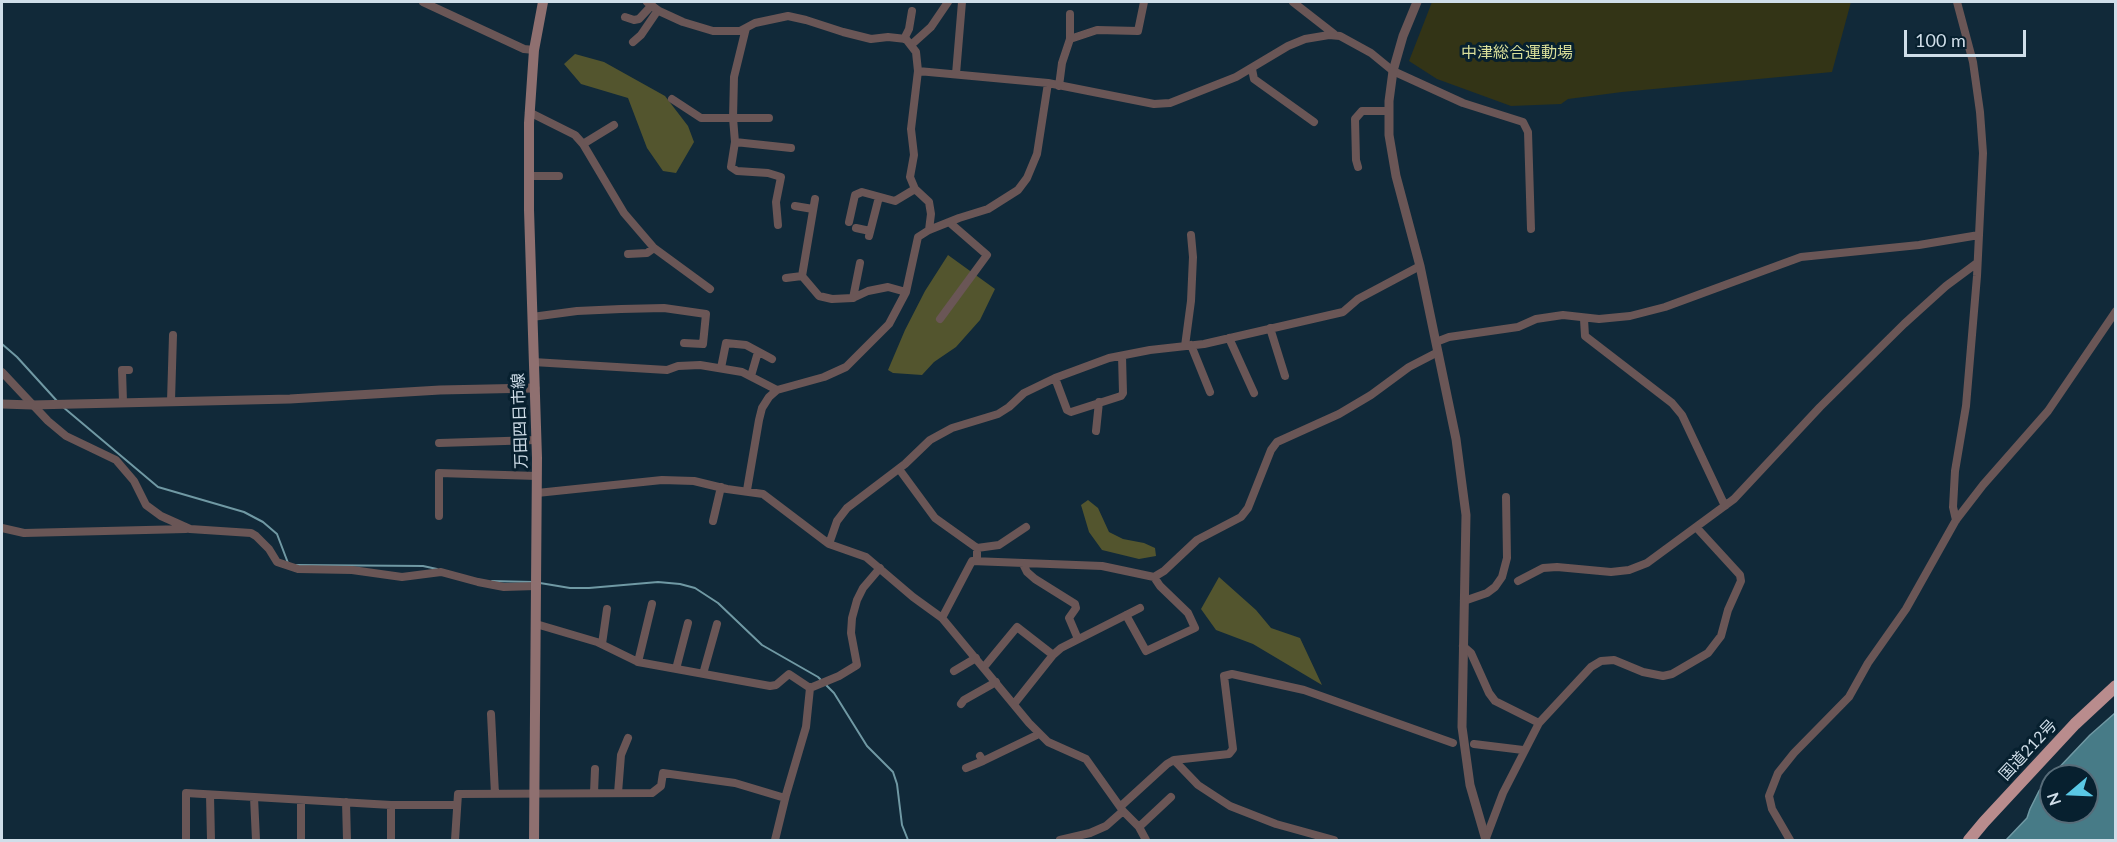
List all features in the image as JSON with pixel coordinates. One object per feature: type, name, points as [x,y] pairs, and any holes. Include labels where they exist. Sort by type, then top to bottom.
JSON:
[{"type":"highway","name":"国道212号","points":[[1969,840],[2074,724],[2115,686]]},
{"type":"main road","name":"万田四日市線","points":[[534,840],[537,440],[529,176],[534,50],[543,2]]},
{"type":"street","points":[[423,2],[524,49],[534,50]]},
{"type":"street","points":[[911,45],[931,27],[948,2]]},
{"type":"street","points":[[956,74],[962,2]]},
{"type":"street","points":[[1070,39],[1097,30],[1138,31],[1144,2]]},
{"type":"street","points":[[1293,2],[1336,36]]},
{"type":"street","points":[[1417,2],[1403,36],[1393,71],[1389,135],[1396,176],[1419,266],[1456,439],[1466,515],[1462,727],[1470,785],[1486,839]]},
{"type":"street","points":[[1956,520],[1953,507],[1955,471],[1966,406],[1983,153],[1973,62],[1958,2]]},
{"type":"street","points":[[625,17],[639,19],[652,6]]},
{"type":"street","points":[[652,6],[683,22],[713,31],[729,32],[770,19],[788,16],[871,39],[888,37],[904,39],[916,52],[918,71],[911,129],[914,155],[910,177],[915,189],[929,202],[931,214],[929,230]]},
{"type":"street","points":[[633,42],[641,35],[652,6]]},
{"type":"street","points":[[904,39],[909,29],[912,11]]},
{"type":"street","points":[[1059,86],[1062,63],[1070,39],[1070,14]]},
{"type":"street","points":[[746,28],[734,77],[735,142],[731,166],[737,171],[768,173],[781,177],[776,202],[778,225]]},
{"type":"street","points":[[918,71],[1048,83],[1154,104],[1188,97],[1252,69],[1288,46],[1305,39],[1329,35],[1340,36],[1371,53],[1393,71],[1463,103],[1523,123],[1528,132],[1531,229]]},
{"type":"street","points":[[1252,69],[1254,79],[1314,122]]},
{"type":"street","points":[[747,490],[762,408],[769,397],[777,390],[824,377],[846,367],[890,324],[906,292],[918,237],[949,222],[988,209],[1017,190],[1027,178],[1037,154],[1048,83]]},
{"type":"street","points":[[672,99],[701,118],[770,118]]},
{"type":"street","points":[[1358,167],[1355,119],[1362,111],[1389,111]]},
{"type":"street","points":[[530,112],[574,135],[583,144],[624,213],[654,248],[710,289]]},
{"type":"street","points":[[583,144],[614,125]]},
{"type":"street","points":[[735,142],[791,148]]},
{"type":"street","points":[[529,176],[559,176]]},
{"type":"street","points":[[849,222],[855,195],[862,192],[895,201],[915,189]]},
{"type":"street","points":[[856,228],[869,234],[879,197]]},
{"type":"street","points":[[815,199],[802,276],[819,296],[832,299],[853,298],[868,291],[888,287],[906,292]]},
{"type":"street","points":[[795,206],[813,209]]},
{"type":"street","points":[[940,319],[987,255],[949,222]]},
{"type":"street","points":[[1191,234],[1193,257],[1188,346],[1210,392]]},
{"type":"street","points":[[1436,342],[1449,337],[1518,327],[1536,319],[1563,315],[1584,319],[1612,319],[1665,307],[1801,257],[1919,245],[1979,235]]},
{"type":"street","points":[[628,254],[647,253],[654,248]]},
{"type":"street","points":[[853,298],[860,263]]},
{"type":"street","points":[[1518,581],[1543,568],[1557,567],[1611,572],[1629,570],[1647,563],[1734,499],[1820,407],[1904,324],[1946,286],[1977,263]]},
{"type":"street","points":[[829,544],[837,521],[847,508],[899,469],[930,440],[952,428],[998,414],[1024,393],[1055,378],[1109,358],[1229,338],[1343,312],[1358,299],[1419,266]]},
{"type":"street","points":[[786,278],[802,276]]},
{"type":"street","points":[[532,317],[577,311],[664,308],[706,314],[703,344],[684,343]]},
{"type":"street","points":[[1790,840],[1773,809],[1769,796],[1778,773],[1794,753],[1849,698],[1868,663],[1906,609],[1956,520],[1983,485],[2048,411],[2115,311]]},
{"type":"street","points":[[1584,319],[1585,336],[1672,403],[1682,415],[1725,506]]},
{"type":"street","points":[[1270,328],[1285,376]]},
{"type":"street","points":[[171,401],[173,335]]},
{"type":"street","points":[[1229,338],[1254,393]]},
{"type":"street","points":[[721,368],[726,343],[746,345],[772,359]]},
{"type":"street","points":[[751,376],[758,351]]},
{"type":"street","points":[[942,618],[972,561],[1102,566],[1154,577],[1164,571],[1197,540],[1241,517],[1248,508],[1271,450],[1277,442],[1339,414],[1409,367],[1438,352]]},
{"type":"street","points":[[1055,378],[1068,410],[1071,412],[1121,396],[1123,393],[1122,356]]},
{"type":"street","points":[[533,362],[667,370],[678,366],[700,365],[742,372],[777,390]]},
{"type":"street","points":[[123,402],[122,370],[129,370]]},
{"type":"street","points":[[2,372],[32,405],[66,436],[116,460],[134,481],[146,505],[161,516],[190,529]]},
{"type":"street","points":[[2,404],[290,399],[440,390],[535,388]]},
{"type":"street","points":[[1096,431],[1100,402]]},
{"type":"street","points":[[439,443],[537,440]]},
{"type":"street","points":[[899,469],[935,518],[977,548],[999,545],[1026,527]]},
{"type":"street","points":[[439,516],[439,473],[537,476]]},
{"type":"street","points":[[537,493],[662,480],[694,481],[763,494],[829,544],[866,557],[912,597],[942,618],[1039,734],[1048,742],[1086,759],[1139,827],[1146,840]]},
{"type":"street","points":[[713,521],[721,487]]},
{"type":"street","points":[[1464,600],[1487,593],[1496,587],[1502,576],[1507,558],[1506,497]]},
{"type":"street","points":[[1486,839],[1503,793],[1523,750],[1539,723],[1592,667],[1602,661],[1614,660],[1643,672],[1664,676],[1672,674],[1708,653],[1721,636],[1728,610],[1741,581],[1740,575],[1696,527]]},
{"type":"street","points":[[2,528],[24,532],[190,529],[251,533],[269,549],[277,562],[298,569],[352,570],[402,577],[441,572],[504,587],[536,586]]},
{"type":"street","points":[[977,548],[977,561]]},
{"type":"street","points":[[1023,564],[1027,572],[1035,579],[1075,604],[1076,608],[1069,618],[1078,639]]},
{"type":"street","points":[[810,688],[839,676],[857,665],[851,633],[852,618],[857,600],[880,568]]},
{"type":"street","points":[[1126,615],[1146,651],[1195,628],[1188,613],[1160,586],[1154,577]]},
{"type":"street","points":[[638,662],[652,604]]},
{"type":"street","points":[[1014,704],[1061,648],[1140,608]]},
{"type":"street","points":[[602,644],[607,609]]},
{"type":"street","points":[[676,669],[688,623]]},
{"type":"street","points":[[536,624],[602,644],[638,662],[770,686],[776,685],[789,674],[810,688]]},
{"type":"street","points":[[703,674],[717,624]]},
{"type":"street","points":[[984,667],[1017,627],[1053,655]]},
{"type":"street","points":[[1463,646],[1471,653],[1489,693],[1496,702],[1539,723]]},
{"type":"street","points":[[954,671],[976,658]]},
{"type":"street","points":[[1060,840],[1090,833],[1106,826],[1167,764],[1174,760],[1228,754],[1233,749],[1224,676],[1232,674],[1304,690],[1453,743]]},
{"type":"street","points":[[961,704],[996,682]]},
{"type":"street","points":[[775,840],[806,727],[810,688]]},
{"type":"street","points":[[490,714],[495,794]]},
{"type":"street","points":[[966,768],[982,758],[1039,734]]},
{"type":"street","points":[[618,793],[621,755],[628,738]]},
{"type":"street","points":[[1474,744],[1523,750]]},
{"type":"street","points":[[1174,760],[1198,785],[1230,806],[1276,824],[1334,840]]},
{"type":"street","points":[[594,793],[595,770]]},
{"type":"street","points":[[455,840],[458,794],[652,793],[661,786],[663,773],[735,783],[785,798]]},
{"type":"street","points":[[186,840],[186,794],[391,805],[457,805]]},
{"type":"street","points":[[210,795],[211,840]]},
{"type":"street","points":[[254,797],[256,840]]},
{"type":"street","points":[[1139,827],[1171,797]]},
{"type":"street","points":[[301,800],[301,840]]},
{"type":"street","points":[[346,802],[347,840]]},
{"type":"street","points":[[391,805],[391,840]]},
{"type":"green space","name":"中津総合運動場","points":[[1432,2],[1851,2],[1832,72],[1622,92],[1568,99],[1561,104],[1511,106],[1437,79],[1409,61]]},
{"type":"shaded area","points":[[575,54],[604,62],[665,96],[688,126],[694,142],[676,173],[663,171],[647,148],[628,98],[581,84],[564,64]]},
{"type":"shaded area","points":[[948,255],[995,289],[980,320],[956,347],[934,362],[922,375],[893,373],[888,370],[905,330],[925,291]]},
{"type":"shaded area","points":[[1088,500],[1098,508],[1109,532],[1123,539],[1144,543],[1155,548],[1156,556],[1139,559],[1102,550],[1089,532],[1081,505]]},
{"type":"shaded area","points":[[1219,577],[1256,610],[1271,628],[1300,638],[1322,685],[1253,644],[1216,630],[1201,609]]},
{"type":"shaded area","points":[[2115,713],[2115,840],[2006,840],[2027,818],[2039,791],[2039,824],[2099,824],[2099,764],[2062,764]]},
{"type":"waterway","points":[[2,344],[57,401]]},
{"type":"waterway","points":[[63,407],[158,487],[244,512],[263,522],[277,534],[288,563]]},
{"type":"waterway","points":[[296,565],[423,566],[437,569]]},
{"type":"waterway","points":[[492,581],[532,582]]},
{"type":"waterway","points":[[540,583],[570,588],[658,582],[680,584],[695,588],[718,603],[762,645],[818,677],[834,693],[867,746],[893,772],[897,784],[902,825],[908,840]]}]
